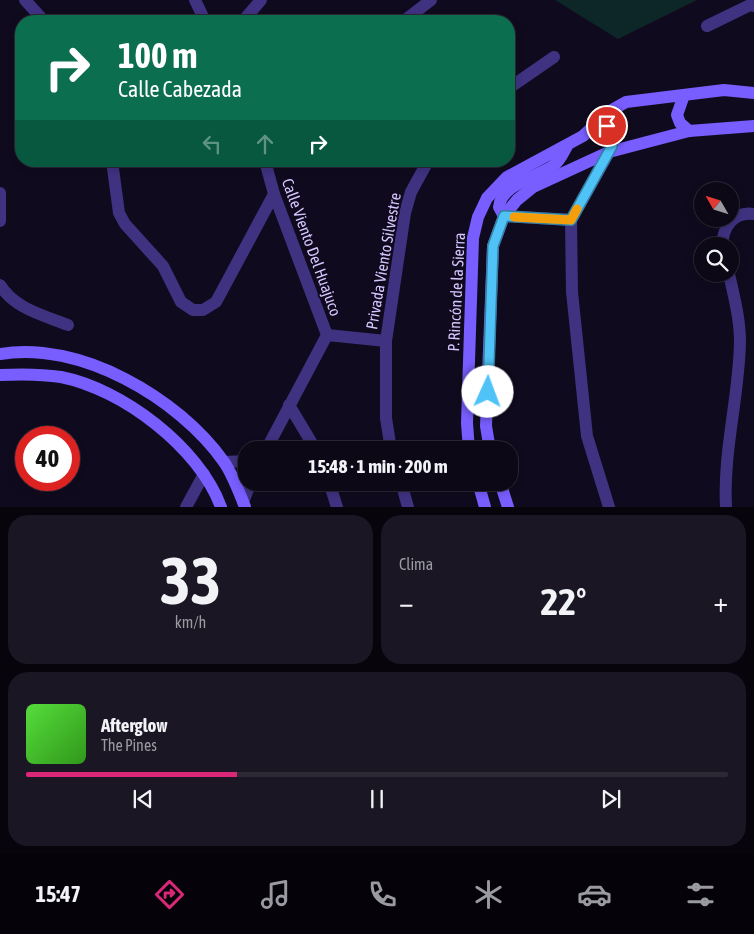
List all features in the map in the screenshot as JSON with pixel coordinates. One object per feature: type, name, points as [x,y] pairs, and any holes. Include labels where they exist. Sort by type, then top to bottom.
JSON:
[{"type":"street","points":[[25,0],[39,15]]},
{"type":"street","points":[[195,0],[203,15]]},
{"type":"street","points":[[248,15],[261,0]]},
{"type":"street","points":[[412,15],[431,0]]},
{"type":"street","points":[[707,26],[750,5],[754,6]]},
{"type":"street","points":[[515,84],[554,57]]},
{"type":"street","name":"P. Rincón de la Sierra","points":[[468,441],[466,423],[473,238],[478,217],[487,198],[507,177],[583,136],[610,111],[626,102],[724,90],[754,93]]},
{"type":"street","points":[[684,95],[677,115],[680,123],[689,131]]},
{"type":"street","points":[[597,124],[607,126],[612,133],[612,146],[571,220],[572,292],[587,436],[609,506]]},
{"type":"street","points":[[488,441],[486,426],[493,246],[504,216],[517,200],[533,187],[609,152],[689,131],[754,126]]},
{"type":"street","points":[[504,216],[499,207],[504,196],[516,186],[554,165],[567,146]]},
{"type":"street","points":[[113,167],[119,213],[124,224],[163,266],[181,302],[193,310],[203,310],[216,302],[274,194]]},
{"type":"street","name":"Calle Viento Del Huajuco","points":[[268,167],[274,194],[327,335],[271,441]]},
{"type":"street","name":"Privada Viento Silvestre","points":[[390,441],[386,418],[386,340],[405,213],[410,192],[425,167]]},
{"type":"street","points":[[0,193],[0,221]]},
{"type":"street","points":[[723,237],[729,222],[738,214],[754,214]]},
{"type":"street","points":[[504,216],[571,220]]},
{"type":"street","points":[[726,506],[727,450],[736,394],[740,341],[735,302],[730,282]]},
{"type":"street","points":[[0,285],[5,294],[24,308],[68,325]]},
{"type":"street","points":[[327,335],[386,340]]},
{"type":"street","points":[[0,354],[11,352],[69,357],[110,372],[146,390],[180,415],[224,462],[244,504]]},
{"type":"street","points":[[0,375],[61,377],[89,386],[144,416],[194,459],[221,506]]},
{"type":"street","points":[[290,406],[311,441]]},
{"type":"street","points":[[224,462],[238,461]]},
{"type":"street","points":[[187,506],[204,474]]},
{"type":"street","points":[[244,504],[248,491]]},
{"type":"street","points":[[332,491],[337,506]]},
{"type":"street","points":[[404,491],[408,506]]},
{"type":"street","points":[[481,491],[485,506]]},
{"type":"street","points":[[503,491],[508,506]]},
{"type":"green space","points":[[555,0],[697,0],[618,39]]},
{"type":"slow traffic","points":[[514,217],[571,220],[577,209]]},
{"type":"route","points":[[488,392],[493,246],[496,232],[504,216],[571,220],[612,146],[612,133],[607,126]]}]
